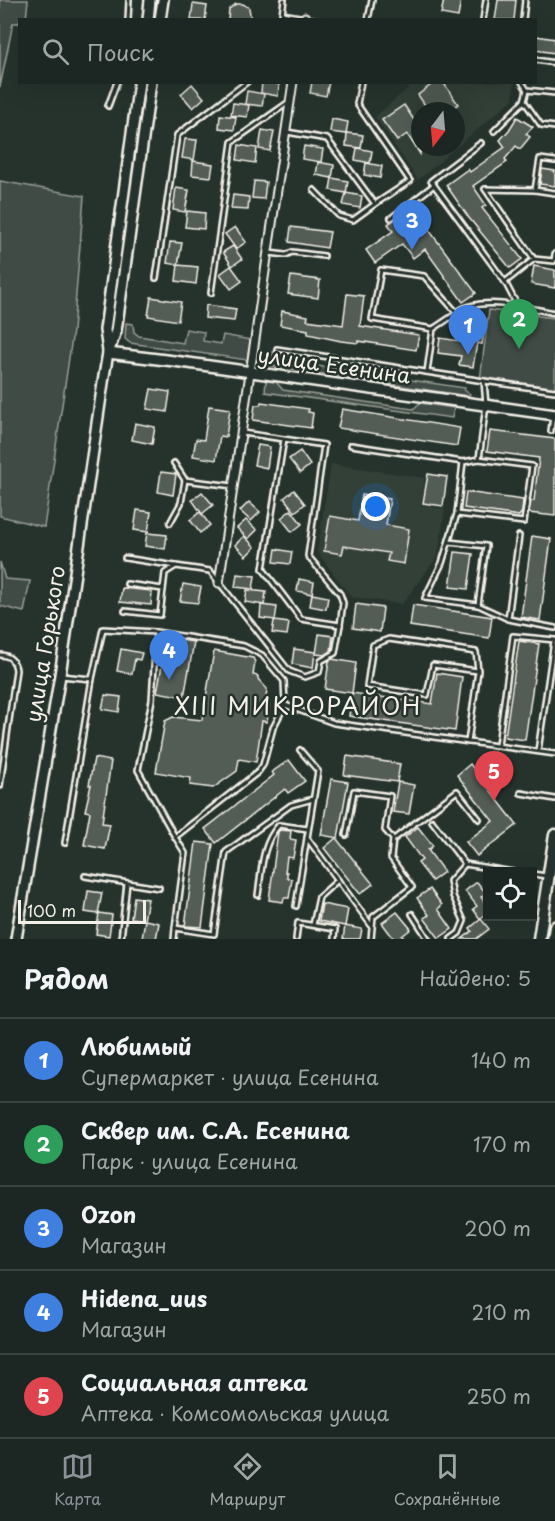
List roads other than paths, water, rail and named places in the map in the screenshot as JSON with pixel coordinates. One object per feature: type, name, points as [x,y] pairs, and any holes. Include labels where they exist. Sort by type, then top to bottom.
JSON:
[{"type":"main road","points":[[148,18],[150,0]]},
{"type":"main road","points":[[160,18],[163,0]]},
{"type":"main road","name":"улица Горького","points":[[108,353],[105,330],[139,84]]},
{"type":"main road","name":"улица Горького","points":[[16,939],[60,675],[108,353],[116,331],[151,84]]},
{"type":"main road","name":"улица Есенина","points":[[108,353],[554,415]]},
{"type":"main road","points":[[539,939],[555,835]]},
{"type":"main road","points":[[553,939],[555,927]]},
{"type":"street","points":[[219,583],[293,84]]},
{"type":"lane","points":[[128,18],[129,0]]},
{"type":"lane","points":[[284,0],[282,14],[305,18]]},
{"type":"lane","points":[[368,18],[372,0]]},
{"type":"lane","points":[[483,18],[486,0]]},
{"type":"lane","points":[[523,18],[525,0]]},
{"type":"lane","points":[[537,60],[555,63]]},
{"type":"lane","points":[[108,106],[116,84]]},
{"type":"lane","points":[[156,278],[177,135],[245,84]]},
{"type":"lane","points":[[314,190],[339,216],[353,220],[410,181],[357,104],[362,84]]},
{"type":"lane","points":[[494,130],[524,101],[527,90],[523,84]]},
{"type":"lane","points":[[527,90],[555,93]]},
{"type":"lane","points":[[211,293],[232,142],[291,101]]},
{"type":"lane","points":[[524,101],[541,125],[555,127]]},
{"type":"lane","points":[[287,132],[327,139],[375,204]]},
{"type":"lane","points":[[481,143],[431,180],[505,282],[518,307]]},
{"type":"lane","points":[[535,190],[540,159],[555,161]]},
{"type":"lane","points":[[391,218],[434,185]]},
{"type":"lane","points":[[534,259],[485,189],[535,190],[555,193]]},
{"type":"lane","points":[[269,253],[286,255],[292,252],[324,256]]},
{"type":"lane","points":[[505,282],[534,259],[554,261],[555,254]]},
{"type":"lane","points":[[457,313],[424,276],[381,270],[372,319],[433,329],[457,313],[464,308],[483,303],[555,313]]},
{"type":"lane","points":[[427,372],[433,329]]},
{"type":"lane","points":[[277,349],[555,391]]},
{"type":"lane","points":[[479,459],[486,405],[484,381]]},
{"type":"lane","points":[[551,430],[554,415]]},
{"type":"lane","points":[[124,558],[210,571],[289,671],[305,677],[319,672],[321,662],[335,653],[343,603],[340,594],[308,556],[324,445],[241,433]]},
{"type":"lane","points":[[284,439],[263,569],[301,619],[340,626]]},
{"type":"lane","points":[[351,445],[463,462],[479,459],[531,466],[524,522],[457,514]]},
{"type":"lane","points":[[463,462],[457,514],[442,563],[425,598],[478,605],[508,619],[555,628]]},
{"type":"lane","points":[[170,523],[181,503],[185,480],[174,463]]},
{"type":"lane","points":[[185,480],[233,486]]},
{"type":"lane","points":[[508,619],[519,536]]},
{"type":"lane","points":[[449,542],[486,546],[478,605]]},
{"type":"lane","points":[[125,611],[160,615],[165,573],[176,566]]},
{"type":"lane","points":[[127,585],[163,589]]},
{"type":"lane","points":[[65,843],[102,629],[156,632],[244,646],[262,655],[284,681],[285,705],[273,728],[263,765],[258,772],[175,837]]},
{"type":"lane","points":[[156,632],[152,700],[138,770],[185,853],[174,939]]},
{"type":"lane","points":[[498,745],[513,636],[555,641],[538,751]]},
{"type":"lane","points":[[468,742],[478,671],[476,652],[389,639],[373,645],[367,686],[427,695],[433,665],[478,671]]},
{"type":"lane","points":[[0,655],[6,655],[16,664],[0,786]]},
{"type":"lane","points":[[60,675],[92,679]]},
{"type":"lane","points":[[285,705],[334,723],[555,754]]},
{"type":"lane","points":[[296,906],[318,771],[300,750]]},
{"type":"lane","points":[[346,835],[354,791],[390,796],[385,830],[393,839]]},
{"type":"lane","points":[[371,939],[373,917],[412,887],[391,858],[393,839],[457,791],[479,819]]},
{"type":"lane","points":[[521,793],[555,799]]},
{"type":"lane","points":[[213,939],[226,852],[291,805],[313,799]]},
{"type":"lane","points":[[432,821],[465,864],[483,867]]},
{"type":"lane","points":[[258,895],[265,844],[270,834],[279,825],[308,829]]},
{"type":"lane","points":[[307,838],[372,926]]},
{"type":"lane","points":[[451,939],[459,933],[464,921],[453,896],[450,881],[465,864]]},
{"type":"lane","points":[[537,875],[548,877]]},
{"type":"lane","points":[[85,876],[159,888]]},
{"type":"lane","points":[[313,925],[319,897],[338,880]]},
{"type":"lane","points":[[121,939],[127,883]]},
{"type":"lane","points":[[412,914],[428,939]]},
{"type":"lane","points":[[296,939],[298,923],[335,929],[334,939]]},
{"type":"lane","points":[[175,928],[214,934]]},
{"type":"place","name":"Ozon","points":[[412,250]]},
{"type":"place","name":"Сквер им. С.А. Есенина","points":[[519,349]]},
{"type":"place","name":"Любимый","points":[[468,355]]},
{"type":"place","name":"Hidena_uus","points":[[169,680]]},
{"type":"place","name":"Социальная аптека","points":[[494,801]]},
{"type":"district","name":"XIII МИКРОРАЙОН","points":[[298,707]]}]
